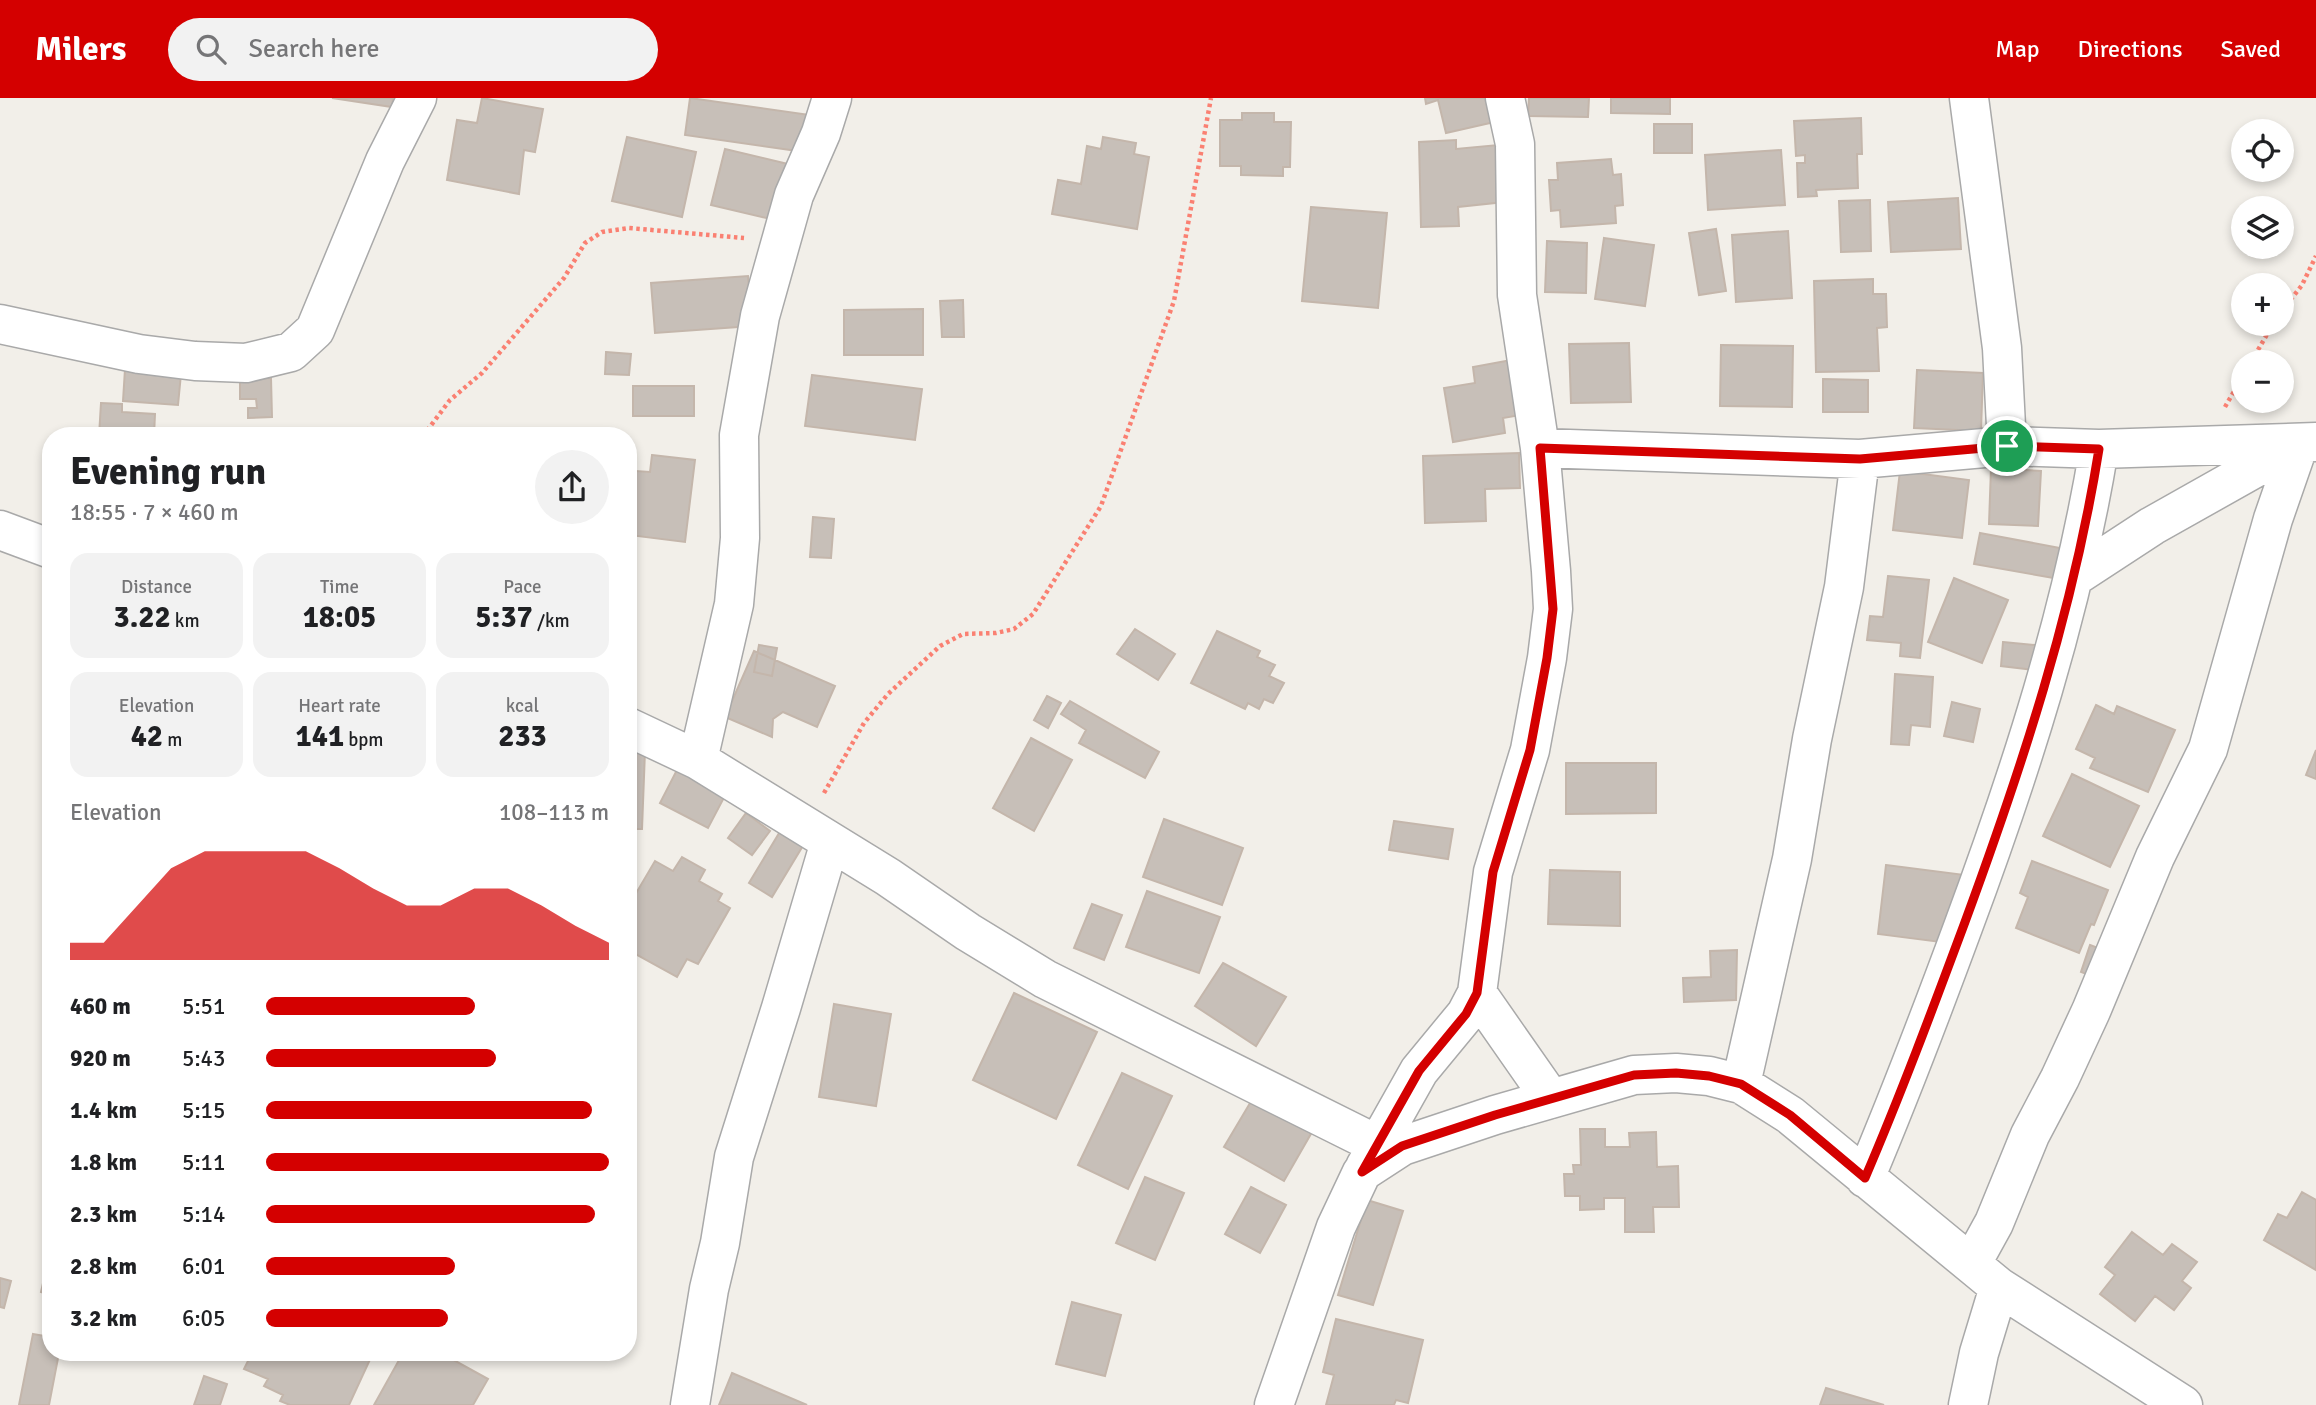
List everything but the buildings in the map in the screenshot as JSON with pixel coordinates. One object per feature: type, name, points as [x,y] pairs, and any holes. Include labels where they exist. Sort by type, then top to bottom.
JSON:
[{"type":"street","points":[[0,324],[139,354],[195,361],[246,363],[291,352],[315,330],[385,161],[417,98]]},
{"type":"street","points":[[698,760],[734,604],[740,538],[739,435],[760,316],[794,195],[821,132],[832,98]]},
{"type":"street","points":[[1274,1405],[1336,1227],[1419,1071],[1466,1014],[1477,993],[1493,872],[1530,750],[1547,658],[1553,609],[1540,448],[1517,295],[1515,144],[1505,98]]},
{"type":"street","points":[[1969,98],[2001,348],[2007,446]]},
{"type":"street","points":[[1540,448],[1860,459],[2007,446],[2099,449],[2307,443]]},
{"type":"street","points":[[2074,577],[2151,526],[2307,443]]},
{"type":"street","points":[[1968,1405],[1979,1353],[1985,1275],[1994,1223],[2030,1135],[2091,1011],[2155,858],[2208,748],[2273,519],[2307,443]]},
{"type":"street","points":[[1865,1178],[1896,1104],[1986,866],[2045,689],[2085,532],[2099,449]]},
{"type":"street","points":[[1741,1084],[1792,859],[1812,740],[1844,587],[1860,459]]},
{"type":"street","points":[[0,530],[42,546]]},
{"type":"street","points":[[637,731],[698,760],[888,877],[968,932],[1045,979],[1370,1159]]},
{"type":"street","points":[[690,1405],[734,1157],[781,1008],[817,835]]},
{"type":"street","points":[[1477,993],[1551,1099]]},
{"type":"street","points":[[1370,1159],[1495,1115],[1634,1075],[1676,1073],[1709,1076],[1741,1084],[1790,1115],[1985,1275],[2183,1405]]},
{"type":"path","points":[[817,835],[864,723],[888,694],[940,646],[963,634],[1014,629],[1025,622],[1059,575],[1101,506],[1174,301],[1211,98]]},
{"type":"path","points":[[430,427],[450,400],[482,373],[557,287],[585,243],[602,232],[629,228],[779,242]]},
{"type":"path","points":[[2294,295],[2316,256]]},
{"type":"route","points":[[2007,446],[2099,449],[2090,508],[2045,689],[1986,866],[1896,1104],[1865,1178],[1790,1115],[1741,1084],[1709,1076],[1676,1073],[1634,1075],[1495,1115],[1402,1146],[1362,1172],[1419,1071],[1466,1014],[1477,993],[1493,872],[1530,750],[1553,609],[1540,448],[1860,459],[2007,446]]}]
